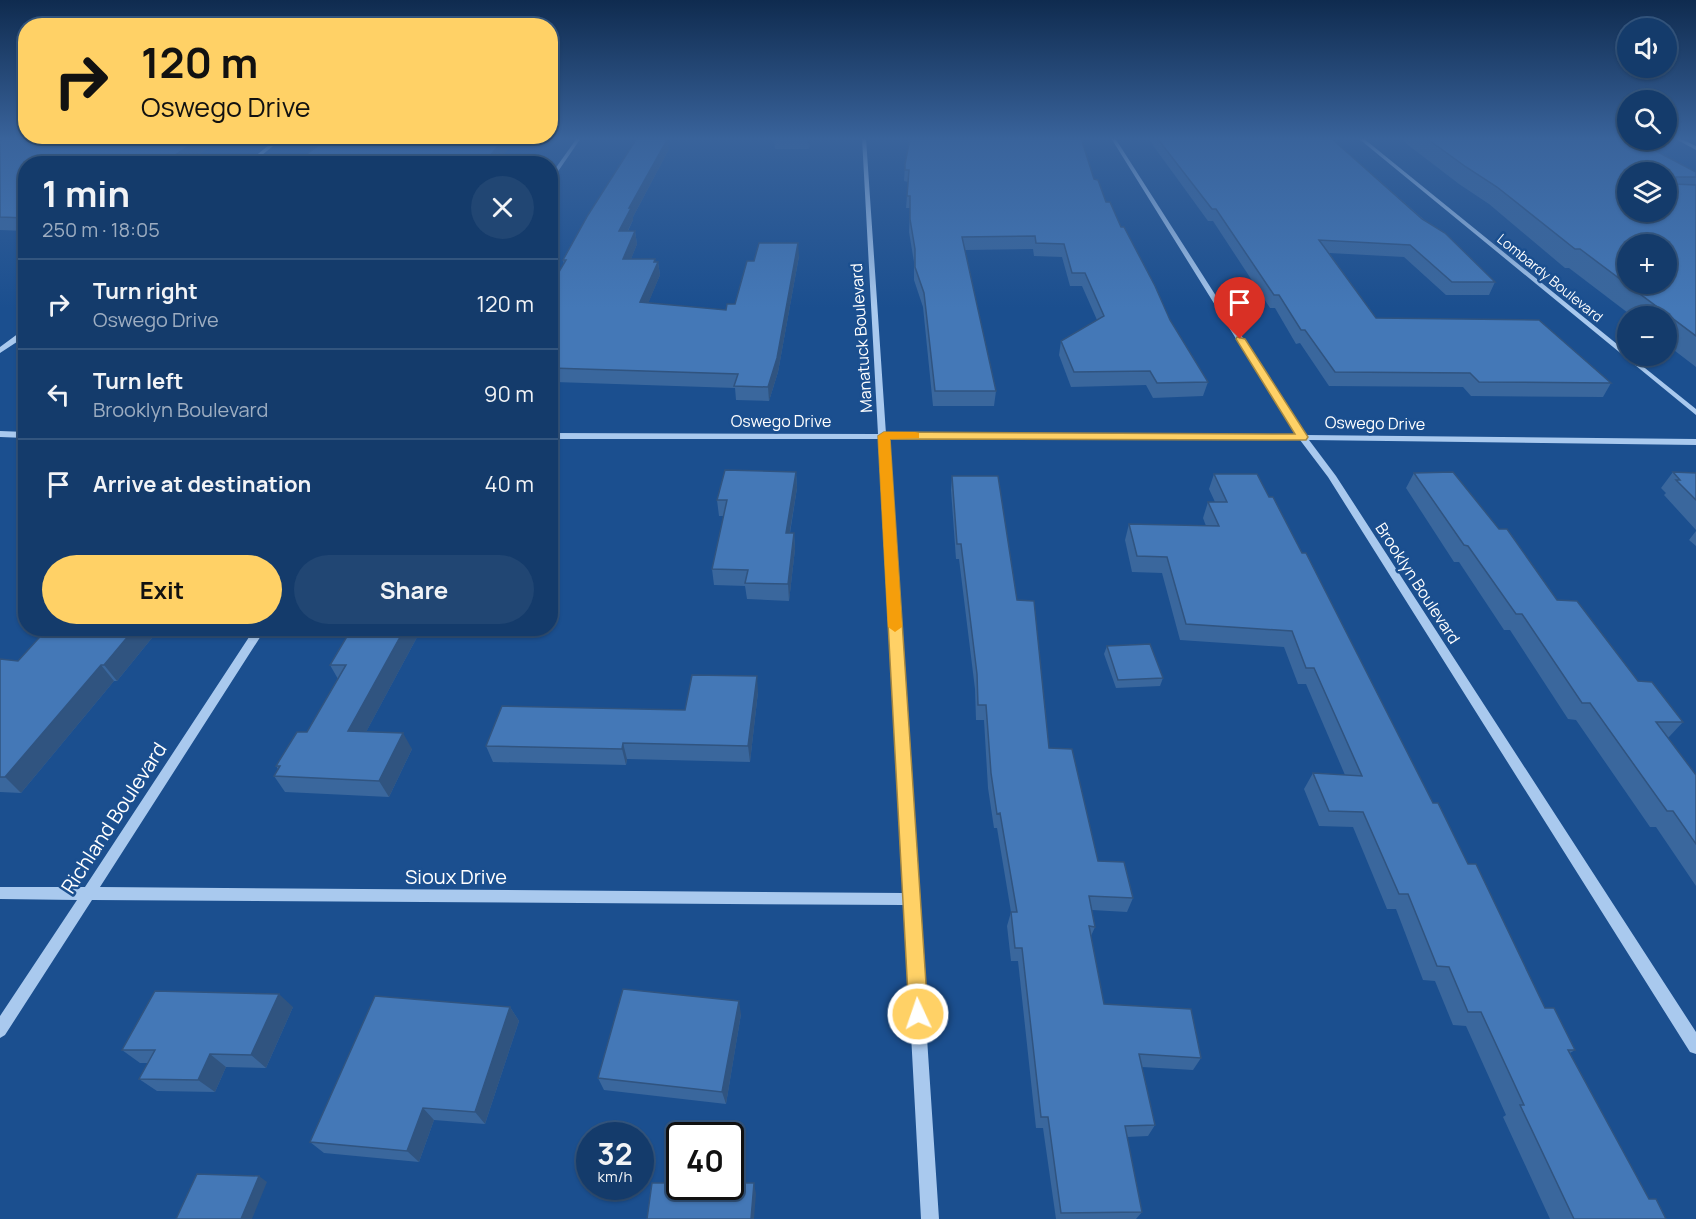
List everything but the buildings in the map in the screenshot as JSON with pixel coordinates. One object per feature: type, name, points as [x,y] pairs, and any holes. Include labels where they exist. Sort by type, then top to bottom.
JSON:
[{"type":"street","name":"Manatuck Boulevard","points":[[868,195],[930,1219]]},
{"type":"street","name":"Brooklyn Boulevard","points":[[1149,195],[1302,437],[1332,477],[1696,1046]]},
{"type":"street","name":"Lombardy Boulevard","points":[[1430,195],[1696,413]]},
{"type":"street","points":[[0,351],[18,338]]},
{"type":"street","points":[[0,434],[18,435]]},
{"type":"street","name":"Oswego Drive","points":[[558,436],[1302,437],[1696,442]]},
{"type":"street","name":"Richland Boulevard","points":[[0,1030],[256,636]]},
{"type":"street","name":"Sioux Drive","points":[[0,893],[912,900]]},
{"type":"slow traffic","points":[[895,627],[884,436],[915,436]]},
{"type":"route","points":[[918,1014],[884,436],[1302,437],[1240,339]]}]
